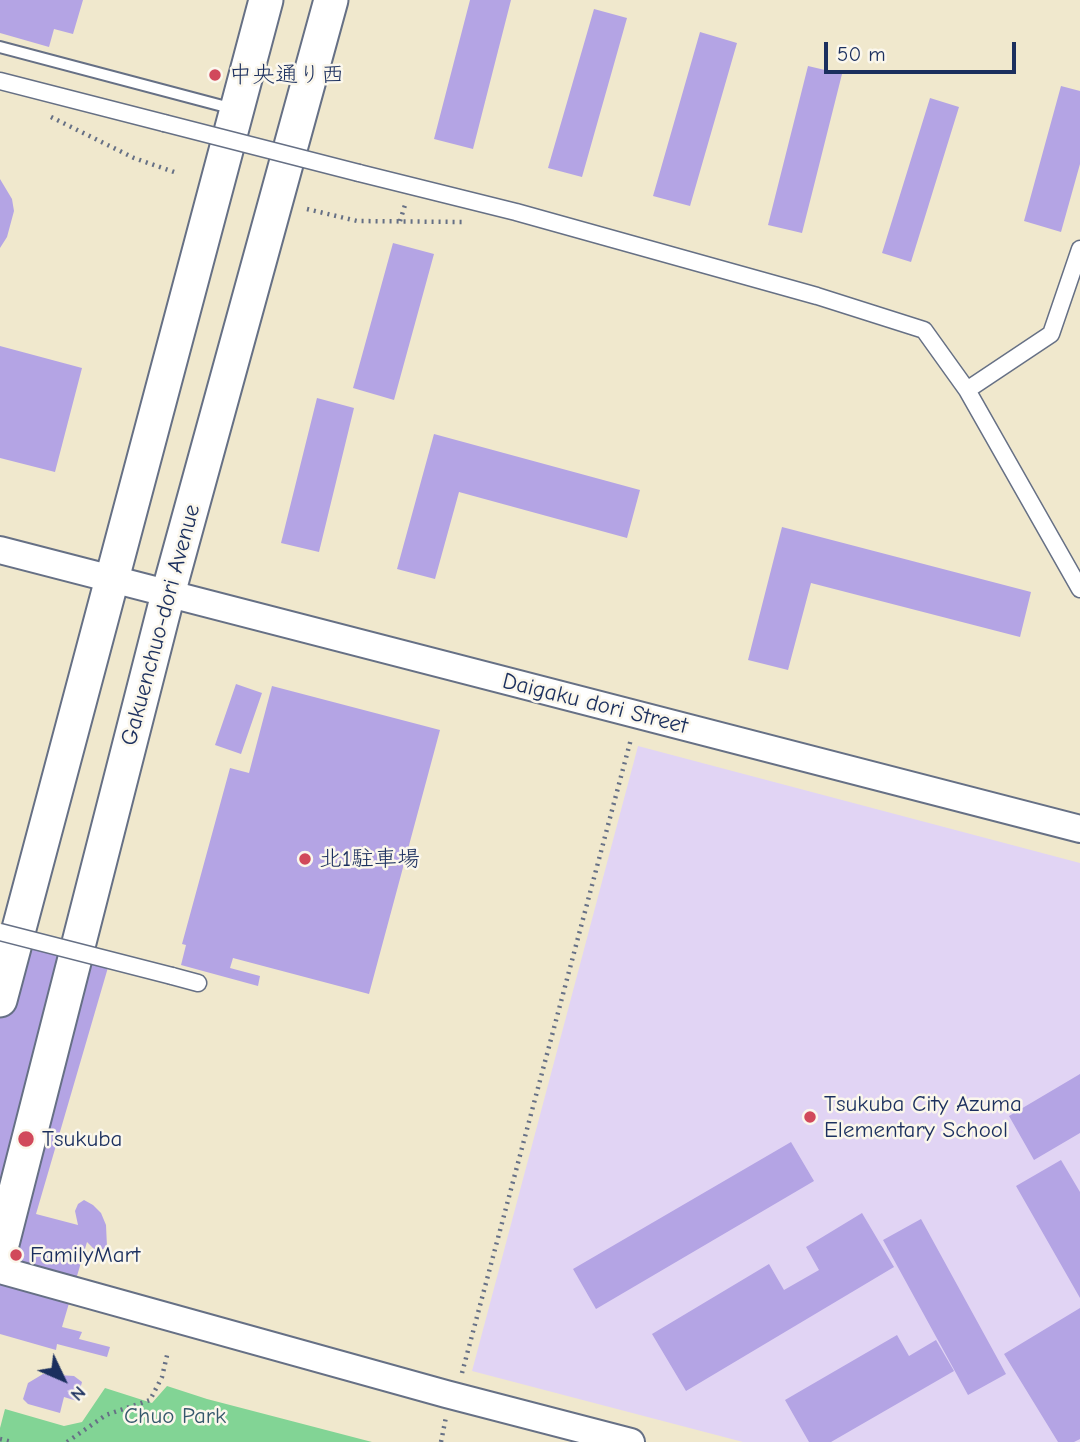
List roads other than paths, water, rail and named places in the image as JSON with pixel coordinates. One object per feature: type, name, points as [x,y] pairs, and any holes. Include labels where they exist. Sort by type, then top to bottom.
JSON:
[{"type":"main road","points":[[0,1000],[266,0]]},
{"type":"main road","name":"Gakuenchuo-dori Avenue","points":[[0,1252],[168,594],[331,0]]},
{"type":"street","points":[[0,81],[516,212],[817,296],[923,330],[967,390],[1080,589]]},
{"type":"street","points":[[967,390],[1051,334],[1080,249]]},
{"type":"street","name":"Daigaku dori Street","points":[[0,550],[1080,830]]},
{"type":"street","points":[[0,932],[198,983]]},
{"type":"street","points":[[0,1270],[446,1394],[631,1442]]},
{"type":"lane","points":[[0,47],[237,110]]},
{"type":"place","name":"中央通り西","points":[[215,75]]},
{"type":"place","name":"北1駐車場","points":[[305,859]]},
{"type":"place","name":"Tsukuba City Azuma Elementary School","points":[[810,1117]]},
{"type":"place","name":"Tsukuba","points":[[26,1139]]},
{"type":"place","name":"FamilyMart","points":[[16,1255]]},
{"type":"park label","name":"Chuo Park","points":[[175,1416]]}]
